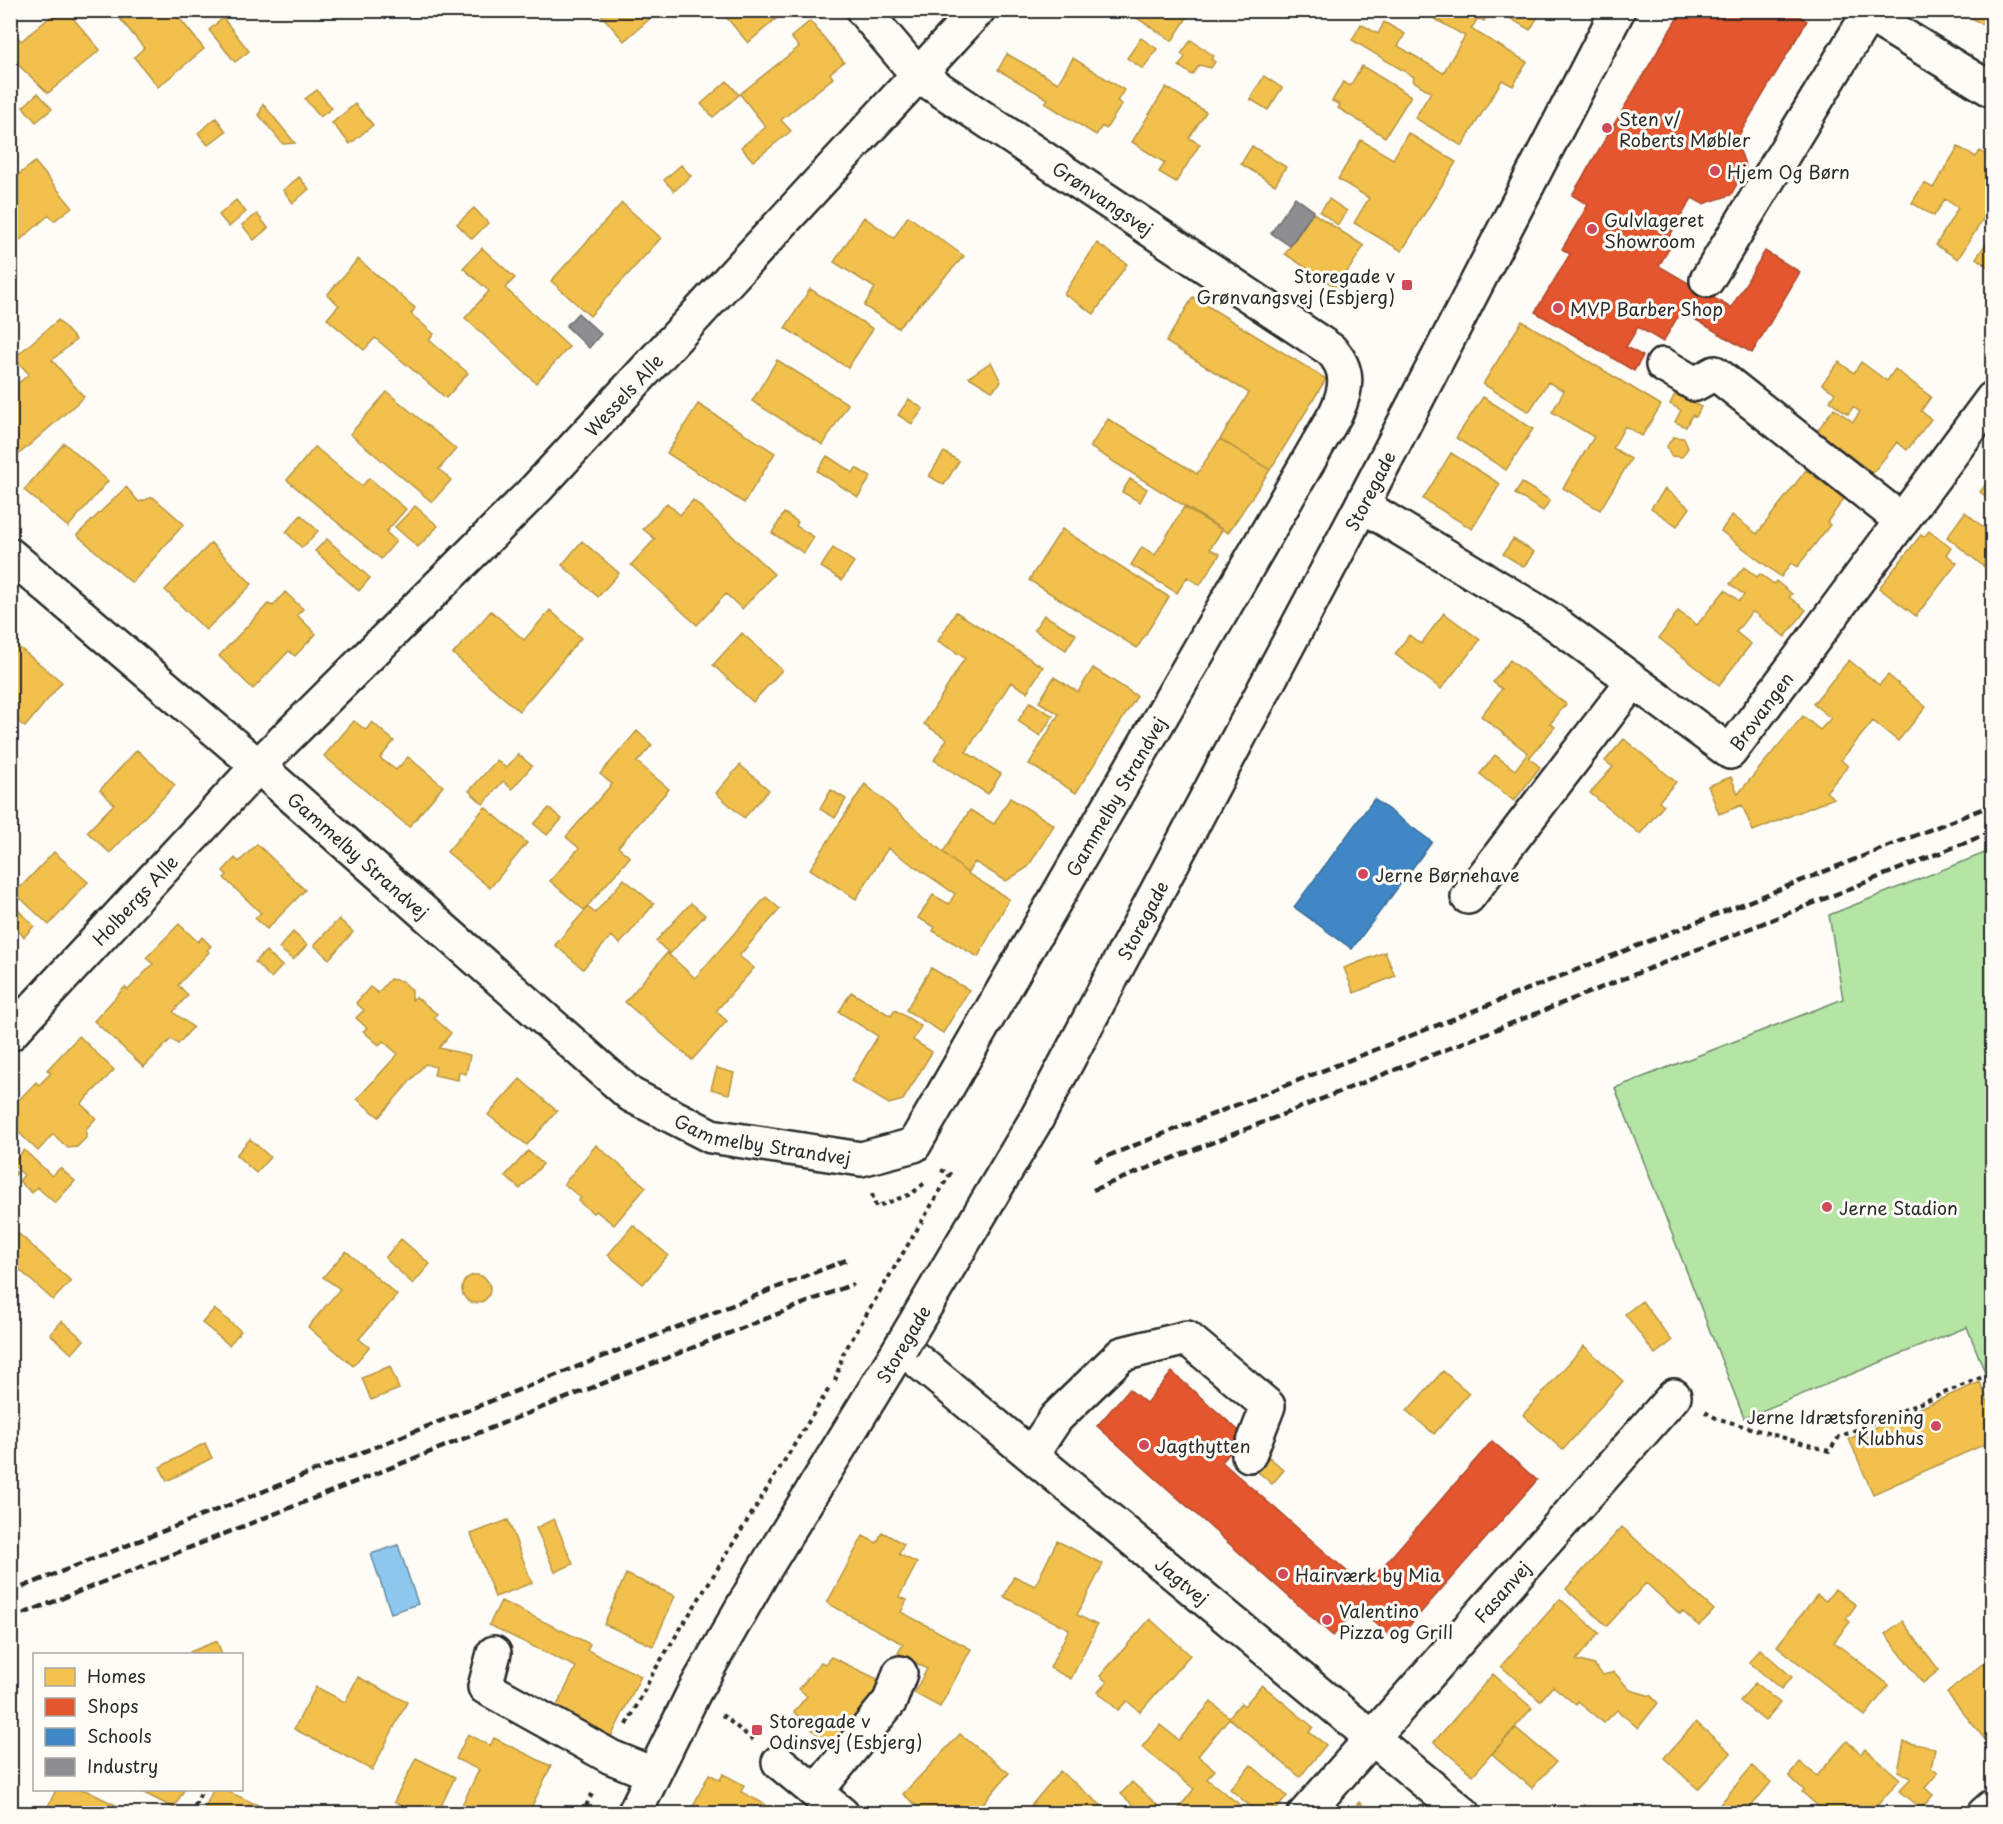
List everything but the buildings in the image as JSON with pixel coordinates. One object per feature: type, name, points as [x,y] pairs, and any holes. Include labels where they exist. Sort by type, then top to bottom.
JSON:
[{"type":"street","name":"Grønvangsvej","points":[[863,10],[917,74],[1330,350],[1344,368],[1346,378]]},
{"type":"street","name":"Wessels Alle","points":[[258,766],[536,489],[978,10]]},
{"type":"street","name":"Storegade","points":[[634,1814],[694,1692],[761,1575],[901,1347],[1037,1118],[1362,505],[1618,10]]},
{"type":"street","points":[[1707,280],[1864,13],[1992,90]]},
{"type":"street","points":[[1663,365],[1695,384],[1715,374],[1902,521]]},
{"type":"street","name":"Gammelby Strandvej","points":[[10,555],[258,766],[631,1095],[711,1136],[861,1159],[914,1145],[1336,413],[1344,396],[1346,378]]},
{"type":"street","name":"Brovangen","points":[[1362,505],[1548,618],[1730,752],[1992,399]]},
{"type":"street","points":[[1468,897],[1633,681]]},
{"type":"street","name":"Holbergs Alle","points":[[10,1034],[258,766]]},
{"type":"street","points":[[1032,1454],[1056,1418],[1122,1353],[1187,1338],[1268,1406],[1249,1455]]},
{"type":"street","name":"Jagtvej","points":[[901,1347],[1464,1814]]},
{"type":"street","name":"Fasanvej","points":[[1305,1814],[1674,1396]]},
{"type":"street","points":[[494,1653],[485,1687],[611,1757],[653,1774]]},
{"type":"street","points":[[816,1792],[891,1701],[900,1673]]},
{"type":"street","points":[[779,1762],[842,1814]]},
{"type":"street","points":[[1984,1814],[1992,1807]]},
{"type":"path","points":[[582,1814],[653,1674],[816,1407],[835,1381],[843,1354],[950,1174]]},
{"type":"path","points":[[1674,1396],[1716,1418],[1829,1451],[1839,1437],[1992,1373]]},
{"type":"path","points":[[694,1692],[779,1762]]},
{"type":"path","points":[[191,1814],[202,1791]]},
{"type":"green space","name":"Jerne Stadion","points":[[1992,850],[1992,1390],[1967,1327],[1744,1418],[1615,1088],[1843,999],[1829,915]]},
{"type":"water","points":[[398,1545],[418,1604],[391,1613],[371,1554]]},
{"type":"railway","points":[[1095,1161],[1992,805]]},
{"type":"railway","points":[[1093,1190],[1992,832]]},
{"type":"railway","points":[[10,1592],[846,1260]]},
{"type":"railway","points":[[10,1619],[853,1284]]},
{"type":"place","name":"Sten v/ Roberts Møbler","points":[[1607,128]]},
{"type":"place","name":"Hjem Og Børn","points":[[1715,171]]},
{"type":"place","name":"Gulvlageret Showroom","points":[[1592,229]]},
{"type":"place","name":"Storegade v Grønvangsvej (Esbjerg)","points":[[1407,285]]},
{"type":"place","name":"MVP Barber Shop","points":[[1558,308]]},
{"type":"place","name":"Jerne Børnehave","points":[[1363,874]]},
{"type":"place","name":"Jerne Stadion","points":[[1827,1207]]},
{"type":"place","name":"Jerne Idrætsforening Klubhus","points":[[1936,1426]]},
{"type":"place","name":"Jagthytten","points":[[1144,1445]]},
{"type":"place","name":"Hairværk by Mia","points":[[1283,1574]]},
{"type":"place","name":"Valentino Pizza og Grill","points":[[1327,1620]]},
{"type":"place","name":"Storegade v Odinsvej (Esbjerg)","points":[[757,1730]]}]
